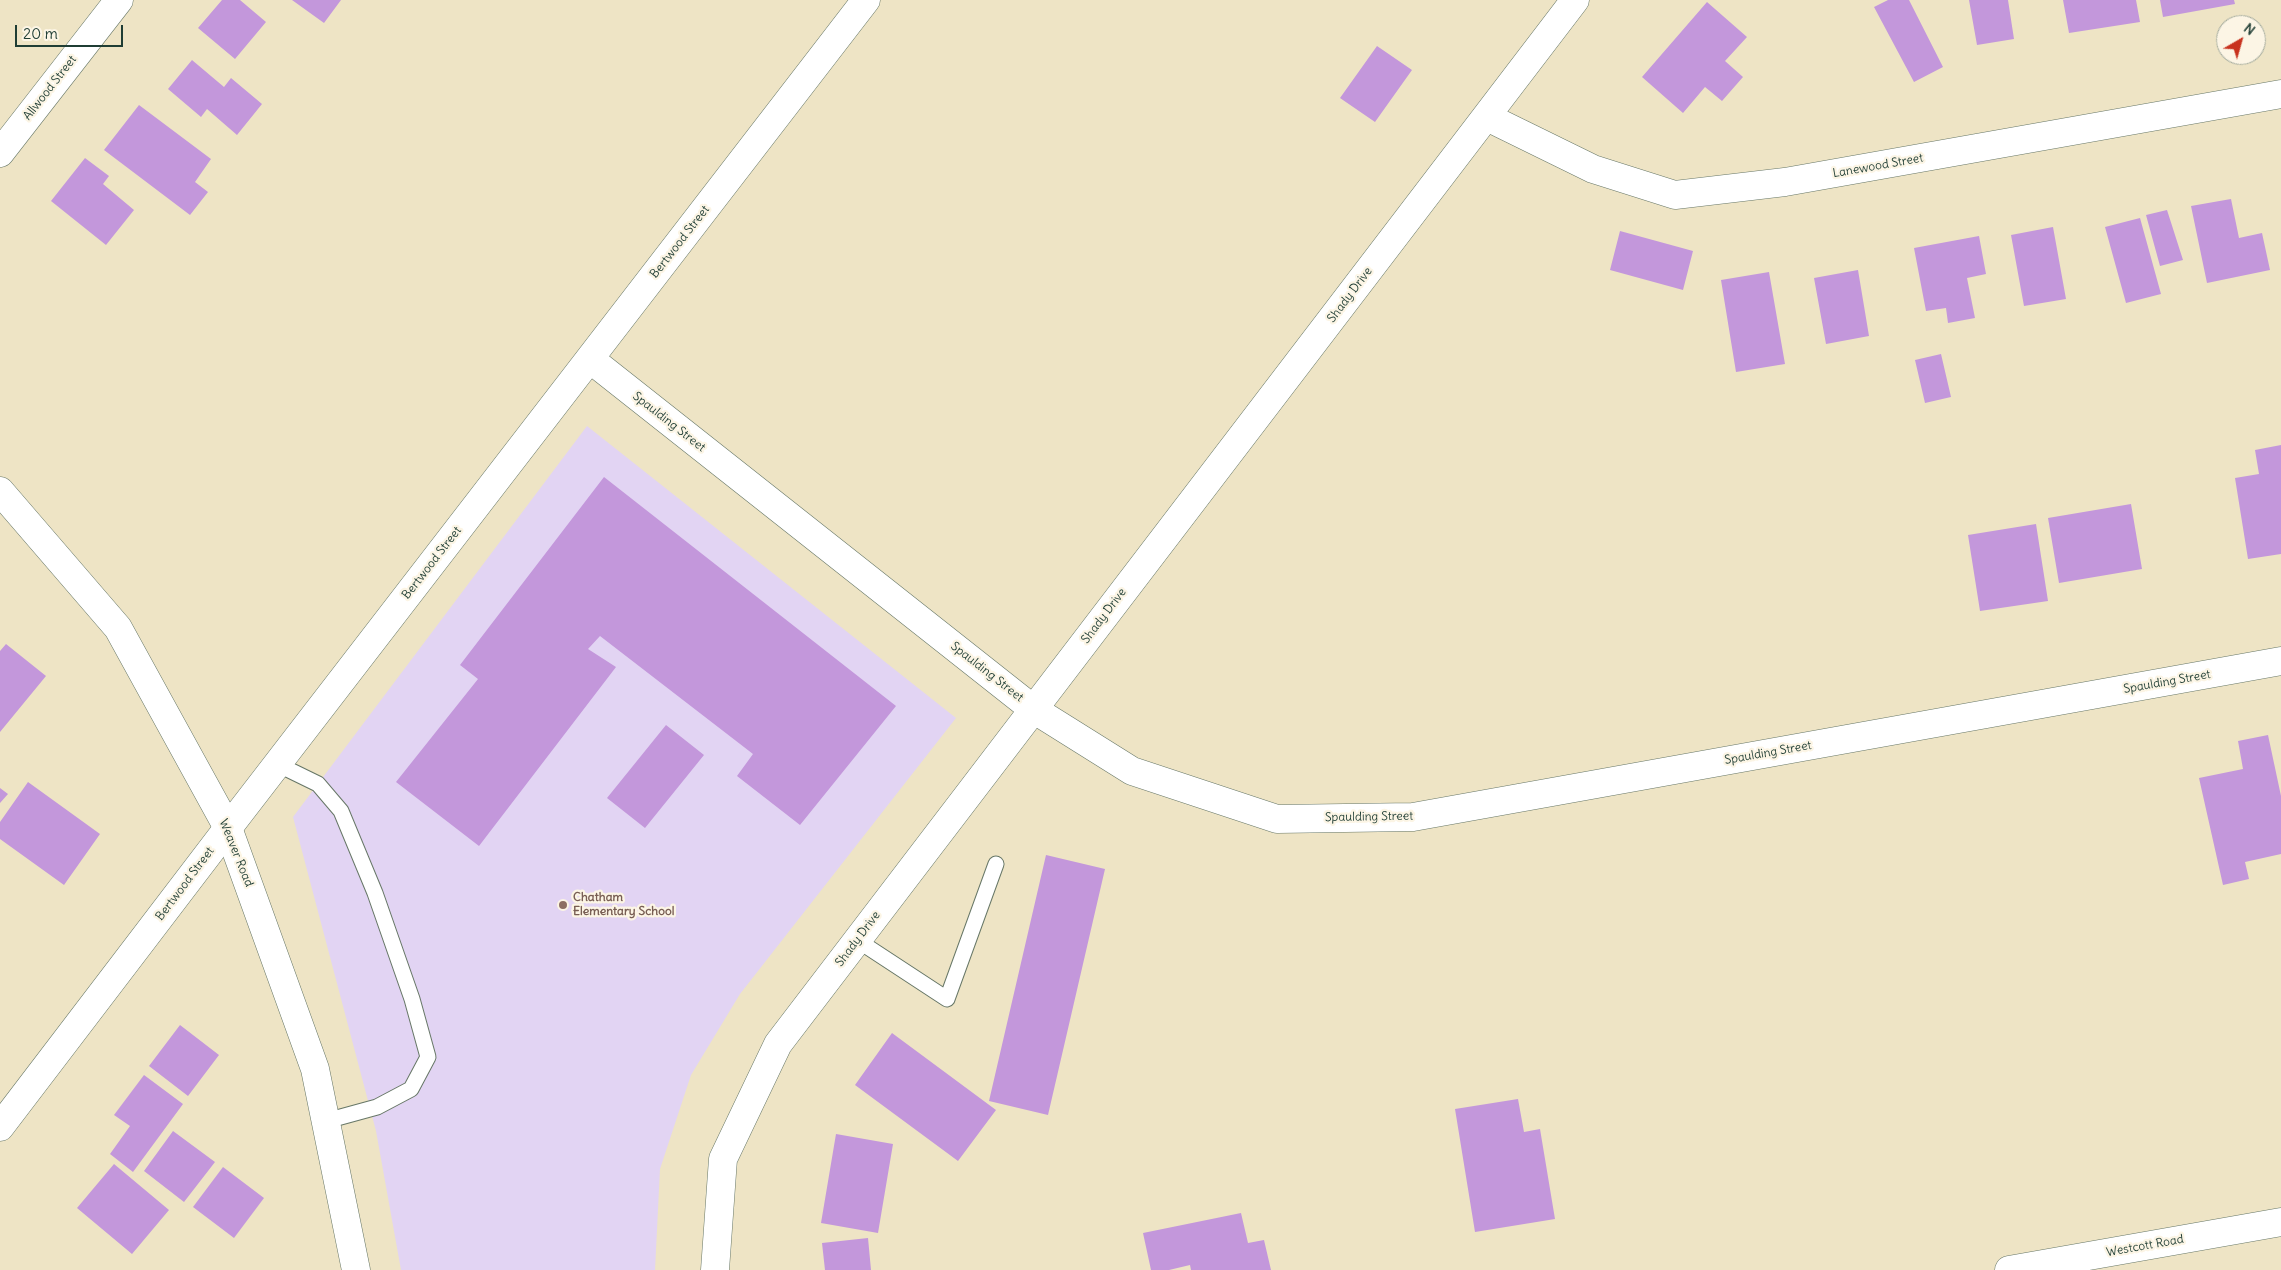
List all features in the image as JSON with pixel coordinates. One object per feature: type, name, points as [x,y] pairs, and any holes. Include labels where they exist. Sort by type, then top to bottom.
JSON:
[{"type":"street","name":"Allwood Street","points":[[0,153],[119,0]]},
{"type":"street","name":"Bertwood Street","points":[[0,1127],[277,764],[866,0]]},
{"type":"street","name":"Shady Drive","points":[[715,1270],[723,1159],[778,1044],[1575,0]]},
{"type":"street","name":"Lanewood Street","points":[[1487,117],[1593,169],[1675,195],[1785,182],[2281,94]]},
{"type":"street","name":"Spaulding Street","points":[[590,359],[1033,709],[1132,771],[1277,819],[1413,817],[2281,661]]},
{"type":"street","name":"Weaver Road","points":[[0,491],[118,628],[228,828],[315,1069],[356,1270]]},
{"type":"street","name":"Westcott Road","points":[[2009,1270],[2281,1222]]},
{"type":"lane","points":[[277,764],[318,784],[341,812],[378,902],[412,999],[428,1057],[411,1089],[377,1107],[326,1121]]},
{"type":"lane","points":[[857,940],[947,1000],[996,864]]},
{"type":"shaded area","name":"Chatham Elementary School","points":[[587,426],[956,718],[740,994],[691,1075],[660,1169],[655,1270],[401,1270],[376,1131],[293,817]]},
{"type":"building","points":[[222,0],[240,0],[266,22],[235,59],[198,28]]},
{"type":"building","points":[[292,0],[341,0],[324,23]]},
{"type":"building","points":[[1888,0],[1909,0],[1943,67],[1914,82],[1874,7]]},
{"type":"building","points":[[1969,0],[2008,0],[2014,39],[1977,45]]},
{"type":"building","points":[[2063,0],[2136,0],[2140,22],[2069,33]]},
{"type":"building","points":[[2160,0],[2234,0],[2235,4],[2163,17]]},
{"type":"building","points":[[1707,2],[1747,37],[1725,61],[1743,77],[1722,101],[1705,87],[1683,113],[1642,77]]},
{"type":"building","points":[[1377,46],[1412,70],[1375,122],[1340,98]]},
{"type":"building","points":[[192,60],[224,87],[231,78],[262,104],[237,135],[207,109],[201,117],[168,89]]},
{"type":"building","points":[[139,105],[211,159],[195,182],[208,192],[190,215],[104,150]]},
{"type":"building","points":[[85,158],[109,176],[103,184],[134,210],[106,245],[51,201]]},
{"type":"building","points":[[2231,199],[2239,238],[2262,233],[2270,270],[2207,283],[2191,206]]},
{"type":"building","points":[[2167,210],[2183,260],[2160,266],[2146,215]]},
{"type":"building","points":[[2140,218],[2161,294],[2126,303],[2105,227]]},
{"type":"building","points":[[2053,227],[2066,299],[2024,306],[2011,235]]},
{"type":"building","points":[[1620,231],[1693,251],[1683,290],[1610,270]]},
{"type":"building","points":[[1979,236],[1986,274],[1967,278],[1975,318],[1948,323],[1946,308],[1926,311],[1914,248]]},
{"type":"building","points":[[1858,270],[1869,336],[1826,344],[1814,278]]},
{"type":"building","points":[[1769,272],[1785,364],[1736,372],[1721,280]]},
{"type":"building","points":[[1941,354],[1951,397],[1925,403],[1915,360]]},
{"type":"building","points":[[2281,445],[2281,554],[2248,559],[2235,478],[2259,474],[2255,450]]},
{"type":"building","points":[[604,477],[896,706],[800,825],[737,776],[753,754],[600,636],[588,649],[616,667],[479,846],[396,782],[478,679],[460,665]]},
{"type":"building","points":[[2131,504],[2142,569],[2059,583],[2048,518]]},
{"type":"building","points":[[2036,524],[2048,601],[1980,611],[1968,535]]},
{"type":"building","points":[[6,644],[46,676],[0,732],[0,651]]},
{"type":"building","points":[[666,725],[704,755],[645,828],[607,798]]},
{"type":"building","points":[[2268,735],[2281,796],[2281,854],[2245,862],[2249,879],[2223,885],[2199,778],[2243,769],[2238,741]]},
{"type":"building","points":[[28,782],[100,834],[64,885],[0,839],[0,822]]},
{"type":"building","points":[[0,788],[8,794],[0,803]]},
{"type":"building","points":[[1046,855],[1105,869],[1048,1115],[989,1101]]},
{"type":"building","points":[[180,1025],[219,1055],[188,1096],[149,1066]]},
{"type":"building","points":[[892,1033],[996,1110],[958,1161],[855,1085]]},
{"type":"building","points":[[144,1075],[183,1104],[133,1172],[110,1154],[130,1126],[114,1115]]},
{"type":"building","points":[[1518,1099],[1524,1132],[1540,1129],[1555,1219],[1475,1232],[1455,1109]]},
{"type":"building","points":[[173,1131],[215,1162],[184,1202],[144,1171]]},
{"type":"building","points":[[836,1134],[893,1144],[878,1233],[821,1223]]},
{"type":"building","points":[[114,1164],[169,1210],[132,1254],[77,1208]]},
{"type":"building","points":[[223,1167],[264,1198],[234,1238],[193,1207]]},
{"type":"building","points":[[1241,1213],[1248,1243],[1264,1240],[1271,1270],[1191,1270],[1190,1265],[1169,1270],[1151,1270],[1143,1233]]},
{"type":"building","points":[[868,1238],[871,1270],[825,1270],[822,1243]]},
{"type":"place","name":"Chatham Elementary School","points":[[563,905]]}]
